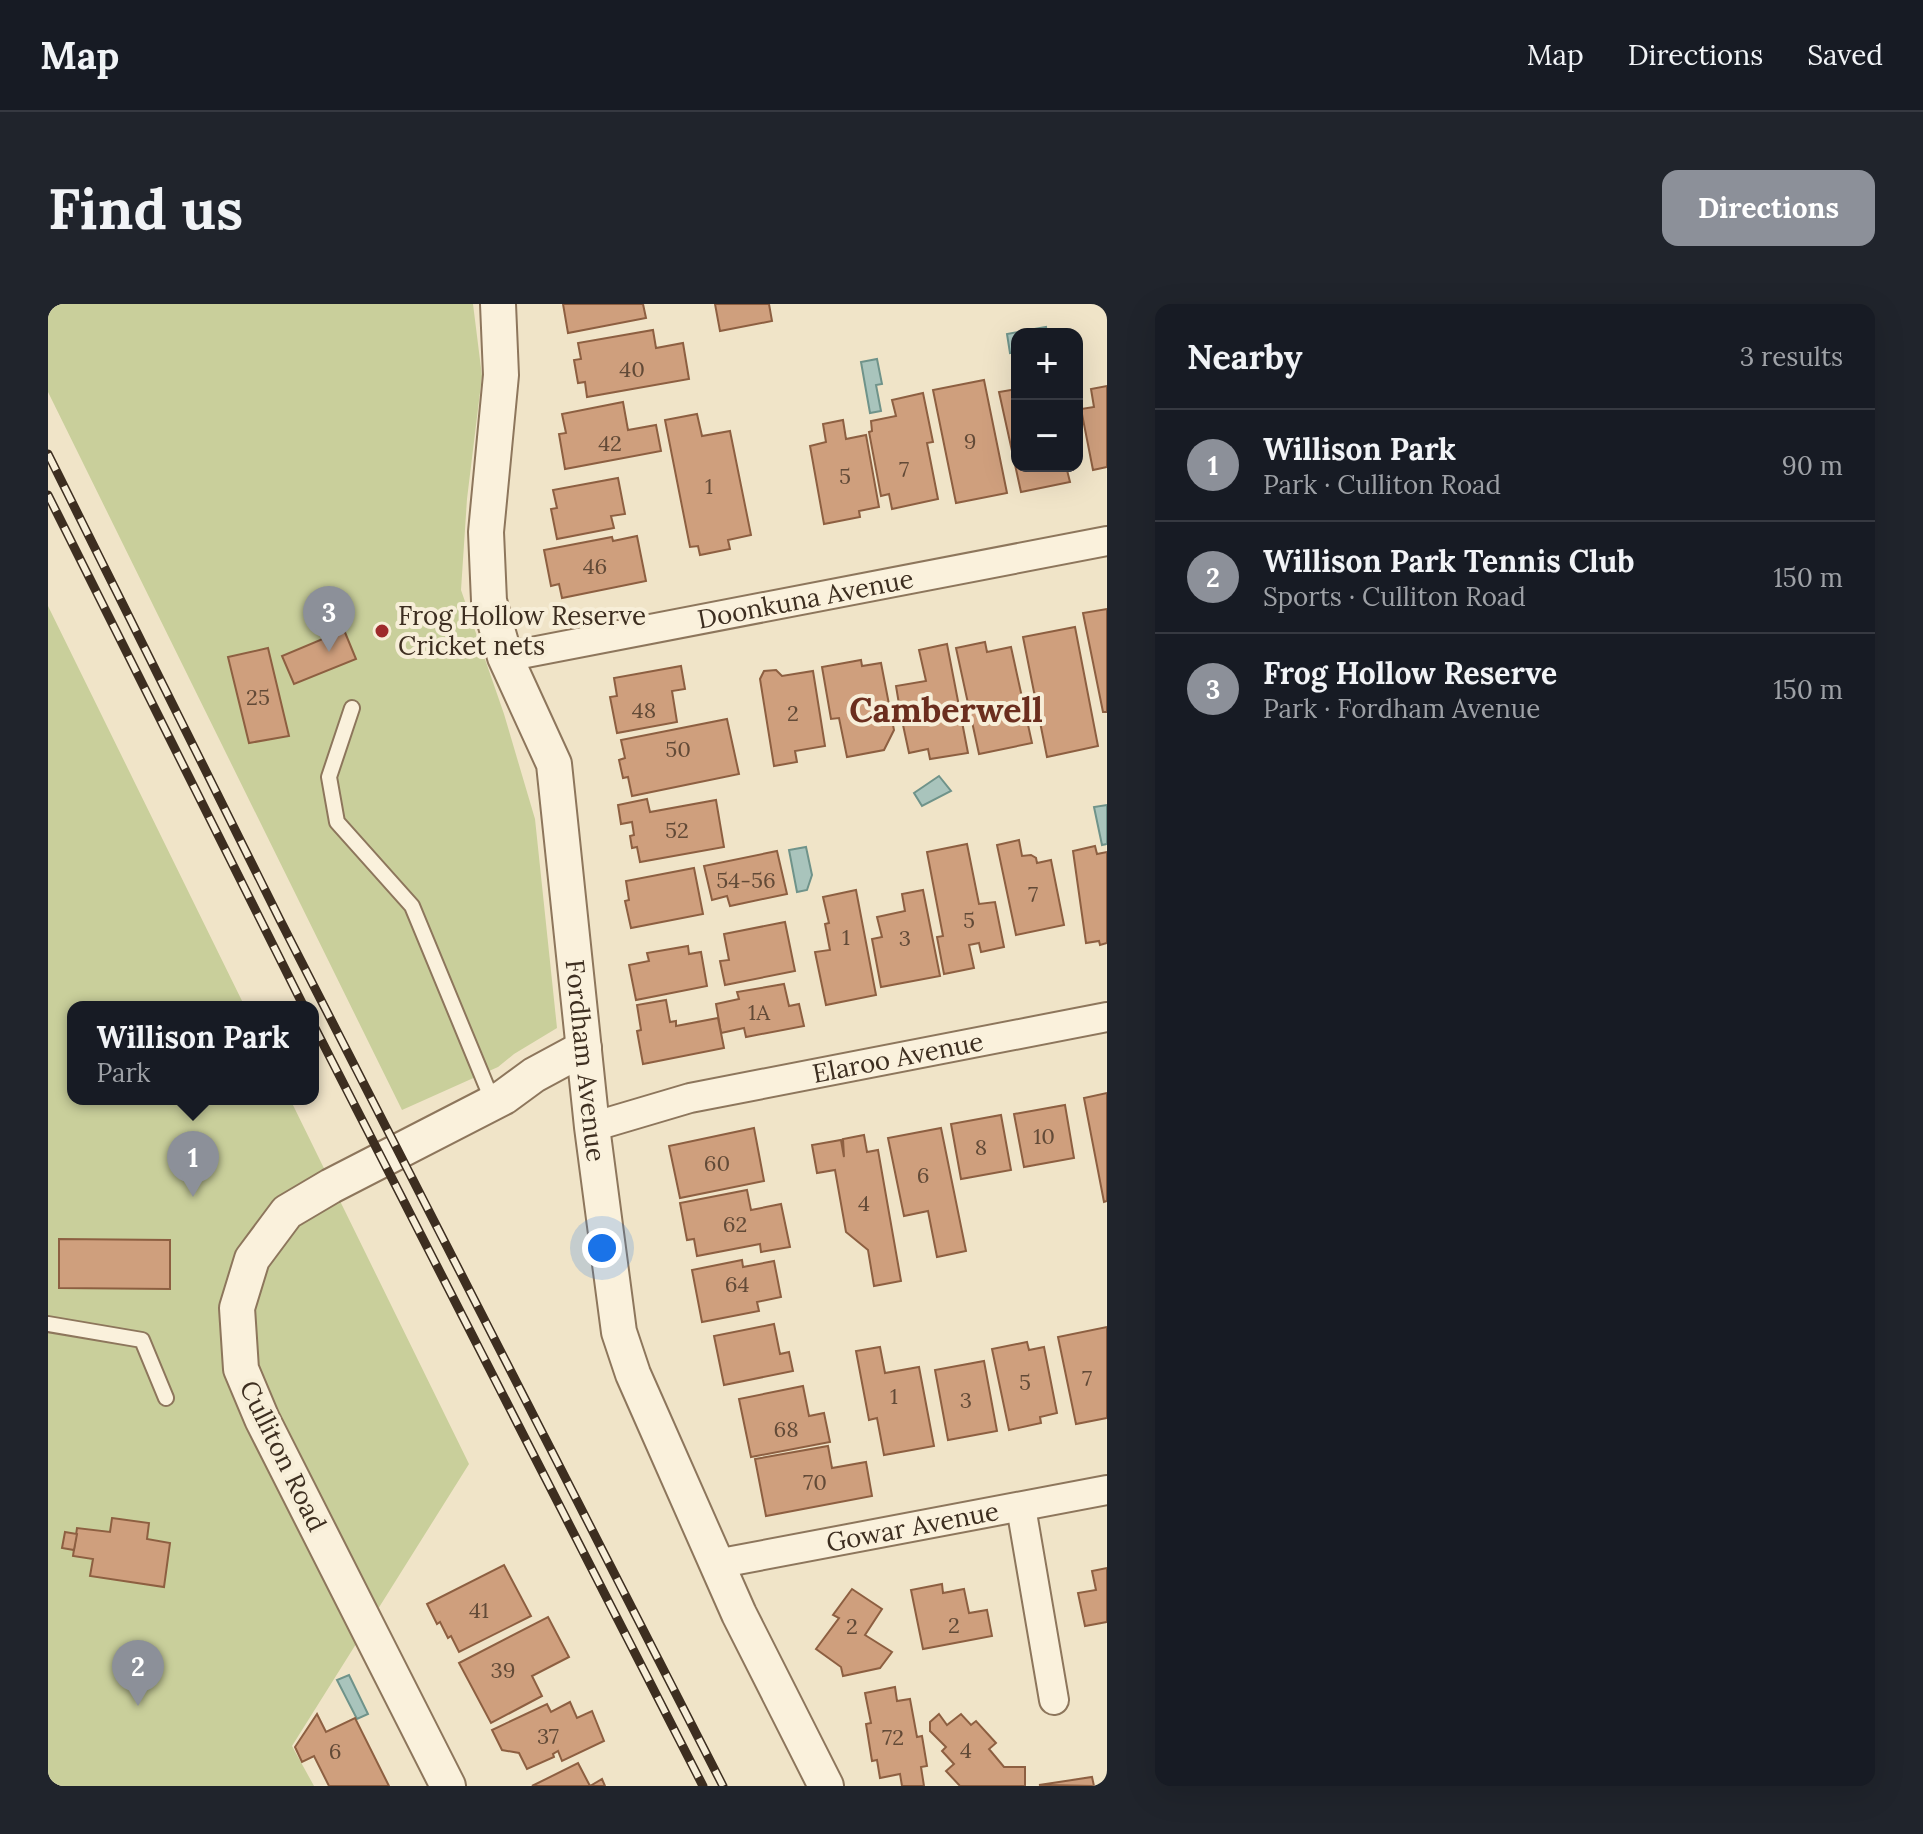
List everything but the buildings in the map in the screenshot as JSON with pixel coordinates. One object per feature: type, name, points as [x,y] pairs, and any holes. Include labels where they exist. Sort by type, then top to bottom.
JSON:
[{"type":"street","name":"Fordham Avenue","points":[[498,304],[501,338],[499,411],[486,532],[486,576],[491,614],[505,657],[554,764],[588,1090],[619,1332],[716,1564],[826,1786]]},
{"type":"street","name":"Doonkuna Avenue","points":[[505,657],[1107,541]]},
{"type":"street","name":"Elaroo Avenue","points":[[588,1090],[690,1098],[1107,1017]]},
{"type":"street","name":"Culliton Road","points":[[448,1786],[262,1419],[241,1369],[237,1308],[252,1259],[287,1212],[499,1099],[544,1069],[588,1090]]},
{"type":"street","name":"Gowar Avenue","points":[[716,1564],[1107,1490]]},
{"type":"street","points":[[1021,1507],[1054,1700]]},
{"type":"lane","points":[[352,708],[329,777],[337,822],[412,906],[499,1099]]},
{"type":"lane","points":[[48,1324],[142,1340],[166,1398]]},
{"type":"green space","points":[[48,304],[473,304],[482,376],[467,499],[461,590],[504,714],[535,819],[557,1028],[498,1067],[402,1110],[48,392]]},
{"type":"green space","points":[[48,606],[242,1001],[67,1001],[67,1105],[293,1105],[469,1464],[292,1746],[314,1786],[48,1786]]},
{"type":"water","points":[[1011,333],[1011,353],[1010,353],[1007,334]]},
{"type":"water","points":[[877,359],[882,384],[876,385],[881,411],[870,413],[861,362]]},
{"type":"water","points":[[939,776],[951,791],[922,806],[914,793]]},
{"type":"water","points":[[1107,805],[1107,844],[1102,845],[1094,807]]},
{"type":"water","points":[[806,847],[812,875],[807,890],[797,892],[789,850]]},
{"type":"water","points":[[349,1675],[368,1714],[357,1719],[337,1680]]},
{"type":"railway","points":[[48,454],[280,920],[723,1786]]},
{"type":"railway","points":[[48,495],[301,1001]]},
{"type":"railway","points":[[319,1036],[703,1786]]},
{"type":"place","name":"Frog Hollow Reserve Cricket nets","points":[[382,631]]},
{"type":"place","name":"Frog Hollow Reserve","points":[[329,652]]},
{"type":"place","name":"Willison Park","points":[[193,1197]]},
{"type":"place","name":"Willison Park Tennis Club","points":[[138,1706]]},
{"type":"district","name":"Camberwell","points":[[946,710]]}]
